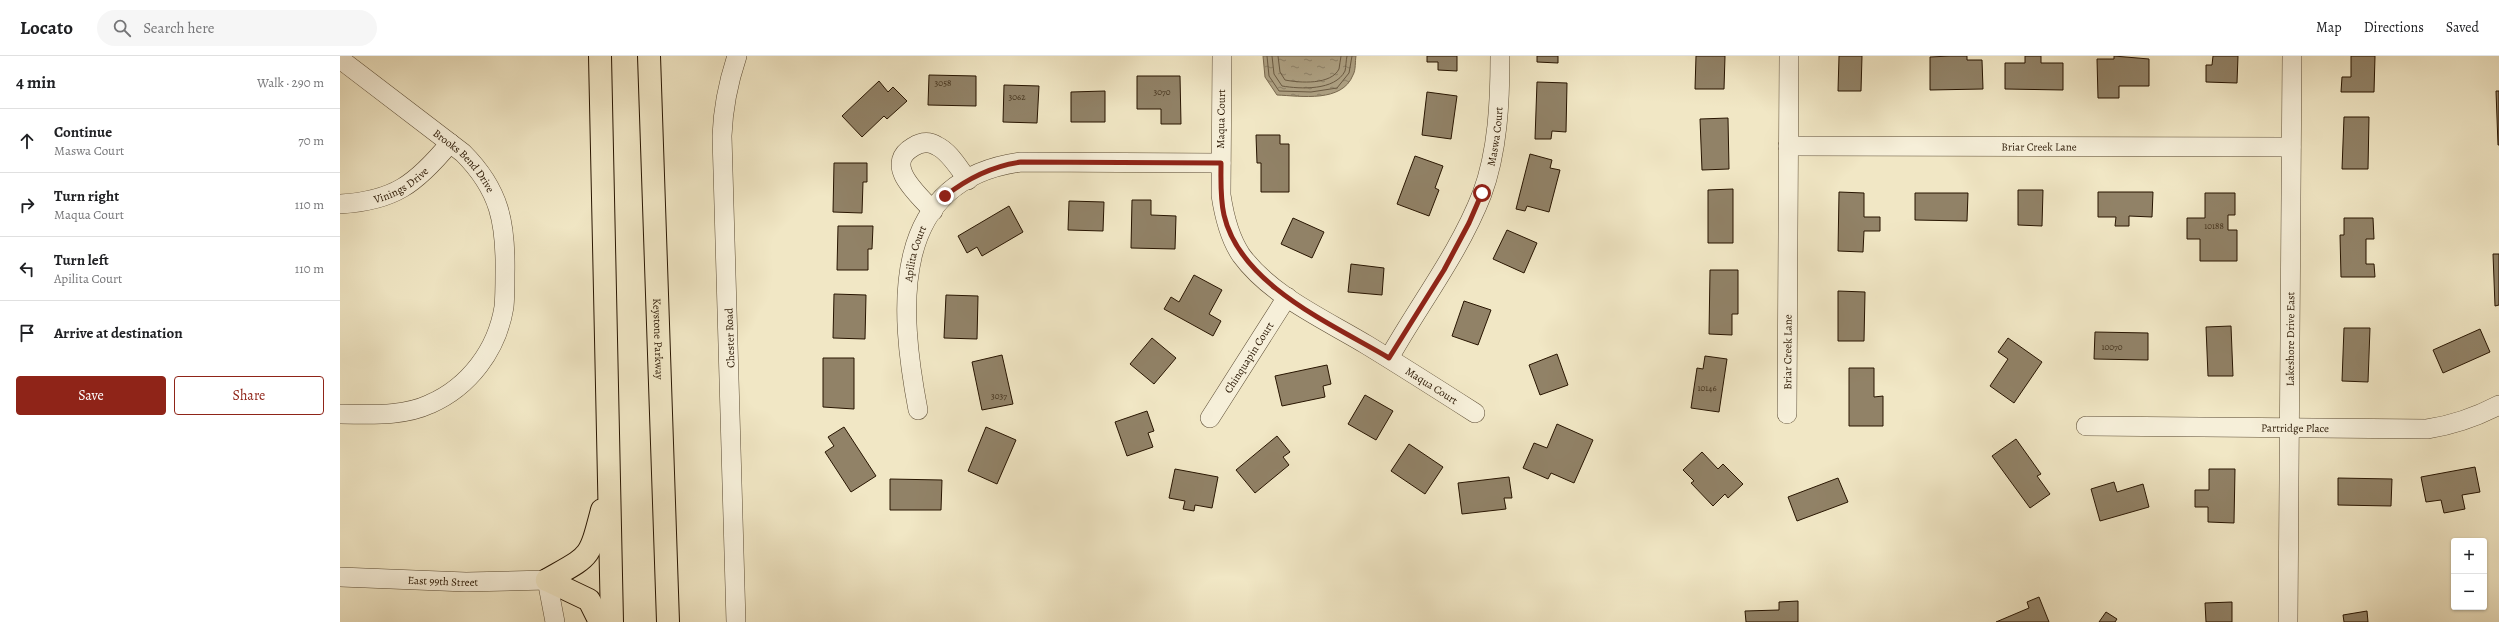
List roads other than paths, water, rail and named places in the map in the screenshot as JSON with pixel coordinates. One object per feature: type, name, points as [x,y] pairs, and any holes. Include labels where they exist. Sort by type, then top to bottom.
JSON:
[{"type":"highway","points":[[600,56],[612,622]]},
{"type":"highway","name":"Keystone Parkway","points":[[649,56],[668,622]]},
{"type":"highway","points":[[547,580],[583,560],[591,550],[609,484]]},
{"type":"highway","points":[[547,580],[589,600],[600,622]]},
{"type":"street","name":"Chester Road","points":[[736,622],[722,136],[723,110],[730,76],[737,56]]},
{"type":"street","name":"Maqua Court","points":[[1222,56],[1221,163],[1224,215],[1241,254],[1257,273],[1287,297],[1389,358],[1475,413]]},
{"type":"street","name":"Maswa Court","points":[[1389,358],[1444,270],[1469,223],[1482,193],[1497,126],[1500,56]]},
{"type":"street","name":"Briar Creek Lane","points":[[1787,414],[1789,56]]},
{"type":"street","name":"Lakeshore Drive East","points":[[2288,622],[2292,56]]},
{"type":"street","name":"Brooks Bend Drive","points":[[340,59],[450,143],[476,166],[489,184],[498,205],[503,223],[506,248],[504,307],[497,334],[486,356],[469,378],[450,393],[429,405],[409,412],[382,414],[340,414]]},
{"type":"street","name":"Vinings Drive","points":[[340,204],[381,199],[397,192],[412,182],[450,143]]},
{"type":"street","points":[[934,211],[911,188],[903,176],[901,166],[903,157],[909,149],[919,143],[937,145],[945,152],[968,180]]},
{"type":"street","name":"Briar Creek Lane","points":[[1788,146],[2291,146]]},
{"type":"street","name":"Apilita Court","points":[[918,410],[907,336],[909,266],[916,240],[926,220],[945,196],[968,180],[991,168],[1021,162],[1221,163]]},
{"type":"street","name":"Chinquapin Court","points":[[1210,418],[1287,297]]},
{"type":"street","name":"Partridge Place","points":[[2086,426],[2290,429],[2428,429],[2469,419],[2499,405]]},
{"type":"street","name":"East 99th Street","points":[[340,576],[466,582],[547,580]]},
{"type":"street","points":[[547,580],[554,622]]},
{"type":"water","points":[[1263,56],[1356,56],[1354,73],[1348,84],[1340,90],[1330,94],[1309,96],[1277,95],[1265,77]]}]
